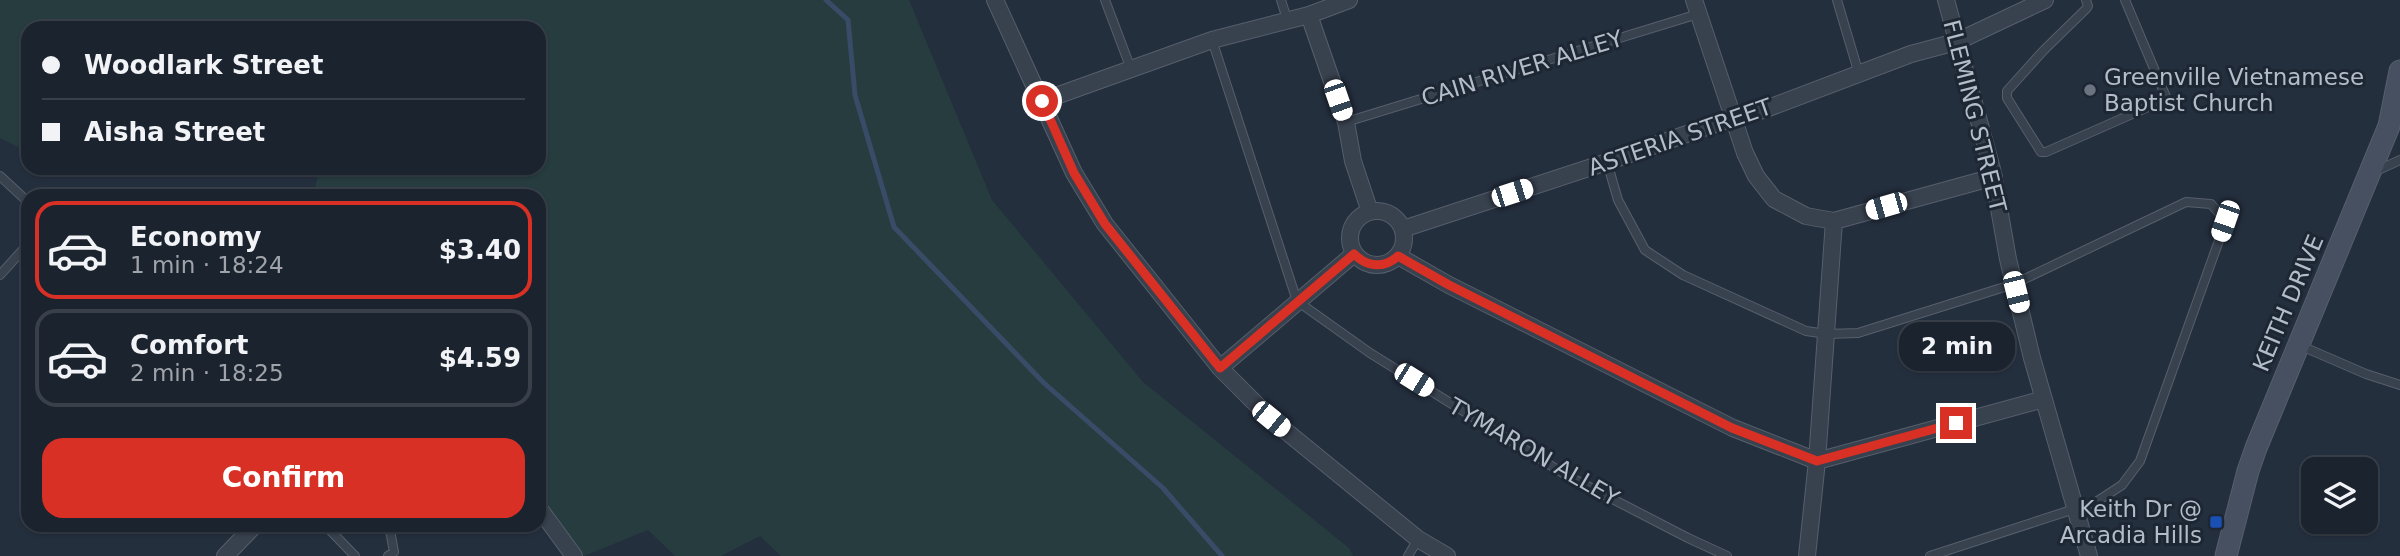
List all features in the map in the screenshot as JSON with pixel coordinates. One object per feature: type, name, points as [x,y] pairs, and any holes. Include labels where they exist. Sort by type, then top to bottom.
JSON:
[{"type":"street","points":[[995,0],[1074,173],[1105,224],[1220,368],[1271,419],[1418,539],[1447,556]]},
{"type":"street","points":[[1042,101],[1212,40],[1309,15],[1349,0]]},
{"type":"street","name":"FLEMING STREET","points":[[1946,0],[1955,42],[1994,177],[2014,284],[2089,556]]},
{"type":"street","name":"ASTERIA STREET","points":[[1403,229],[1607,163],[1732,118],[1763,110],[1911,54],[1955,42],[2045,0]]},
{"type":"street","points":[[1696,7],[1732,118],[1756,176],[1774,199],[1806,216],[1834,221],[1994,177]]},
{"type":"street","points":[[1309,15],[1346,122],[1353,161],[1370,212]]},
{"type":"street","name":"KEITH DRIVE","points":[[2226,556],[2248,471],[2389,126],[2400,71]]},
{"type":"street","points":[[1370,212],[1388,213],[1403,229],[1404,243],[1393,261],[1372,266],[1354,254],[1350,244],[1354,223],[1370,212]]},
{"type":"street","points":[[1807,556],[1817,461],[1834,221]]},
{"type":"street","points":[[1220,368],[1354,254]]},
{"type":"street","points":[[1398,256],[1449,285],[1732,428],[1817,461],[2044,399]]},
{"type":"street","points":[[546,518],[574,556]]},
{"type":"street","points":[[225,556],[248,532]]},
{"type":"lane","points":[[1105,0],[1131,70]]},
{"type":"lane","points":[[1281,0],[1287,19]]},
{"type":"lane","points":[[1837,0],[1859,74]]},
{"type":"lane","points":[[2086,0],[2086,9],[2043,50],[2007,91],[2007,98],[2041,152],[2166,97],[2125,0]]},
{"type":"lane","name":"CAIN RIVER ALLEY","points":[[1346,122],[1696,7]]},
{"type":"lane","points":[[1212,40],[1297,301]]},
{"type":"lane","points":[[2370,173],[2400,160]]},
{"type":"lane","points":[[1607,163],[1618,200],[1645,250],[1683,275],[1806,331],[1827,334],[1858,333],[2014,284],[2186,202],[2211,204],[2225,221],[2140,461],[2122,485],[2096,502],[1930,556]]},
{"type":"lane","points":[[0,176],[21,196]]},
{"type":"lane","points":[[0,275],[21,252]]},
{"type":"lane","name":"TYMARON ALLEY","points":[[1297,301],[1370,353],[1566,475],[1727,556]]},
{"type":"lane","points":[[2299,345],[2365,374],[2400,385]]},
{"type":"lane","points":[[332,532],[355,556]]},
{"type":"lane","points":[[388,556],[394,552],[390,532]]},
{"type":"lane","points":[[1408,556],[1418,539]]},
{"type":"green space","points":[[0,0],[909,0],[992,200],[1143,382],[1349,548],[1353,556],[781,556],[760,536],[721,556],[675,556],[648,530],[584,556],[546,502],[546,189],[315,189],[318,175],[546,175],[546,21],[21,21],[21,148],[0,138]]},
{"type":"waterway","points":[[826,0],[848,20],[855,95],[894,227],[1044,383],[1163,488],[1222,556]]},
{"type":"place","name":"Greenville Vietnamese Baptist Church","points":[[2090,90]]},
{"type":"place","name":"Keith Dr @ Arcadia Hills","points":[[2216,522]]},
{"type":"route","points":[[1042,101],[1074,173],[1105,224],[1220,368],[1354,254],[1372,266],[1393,261],[1398,256],[1449,285],[1732,428],[1817,461],[1956,423]]}]
